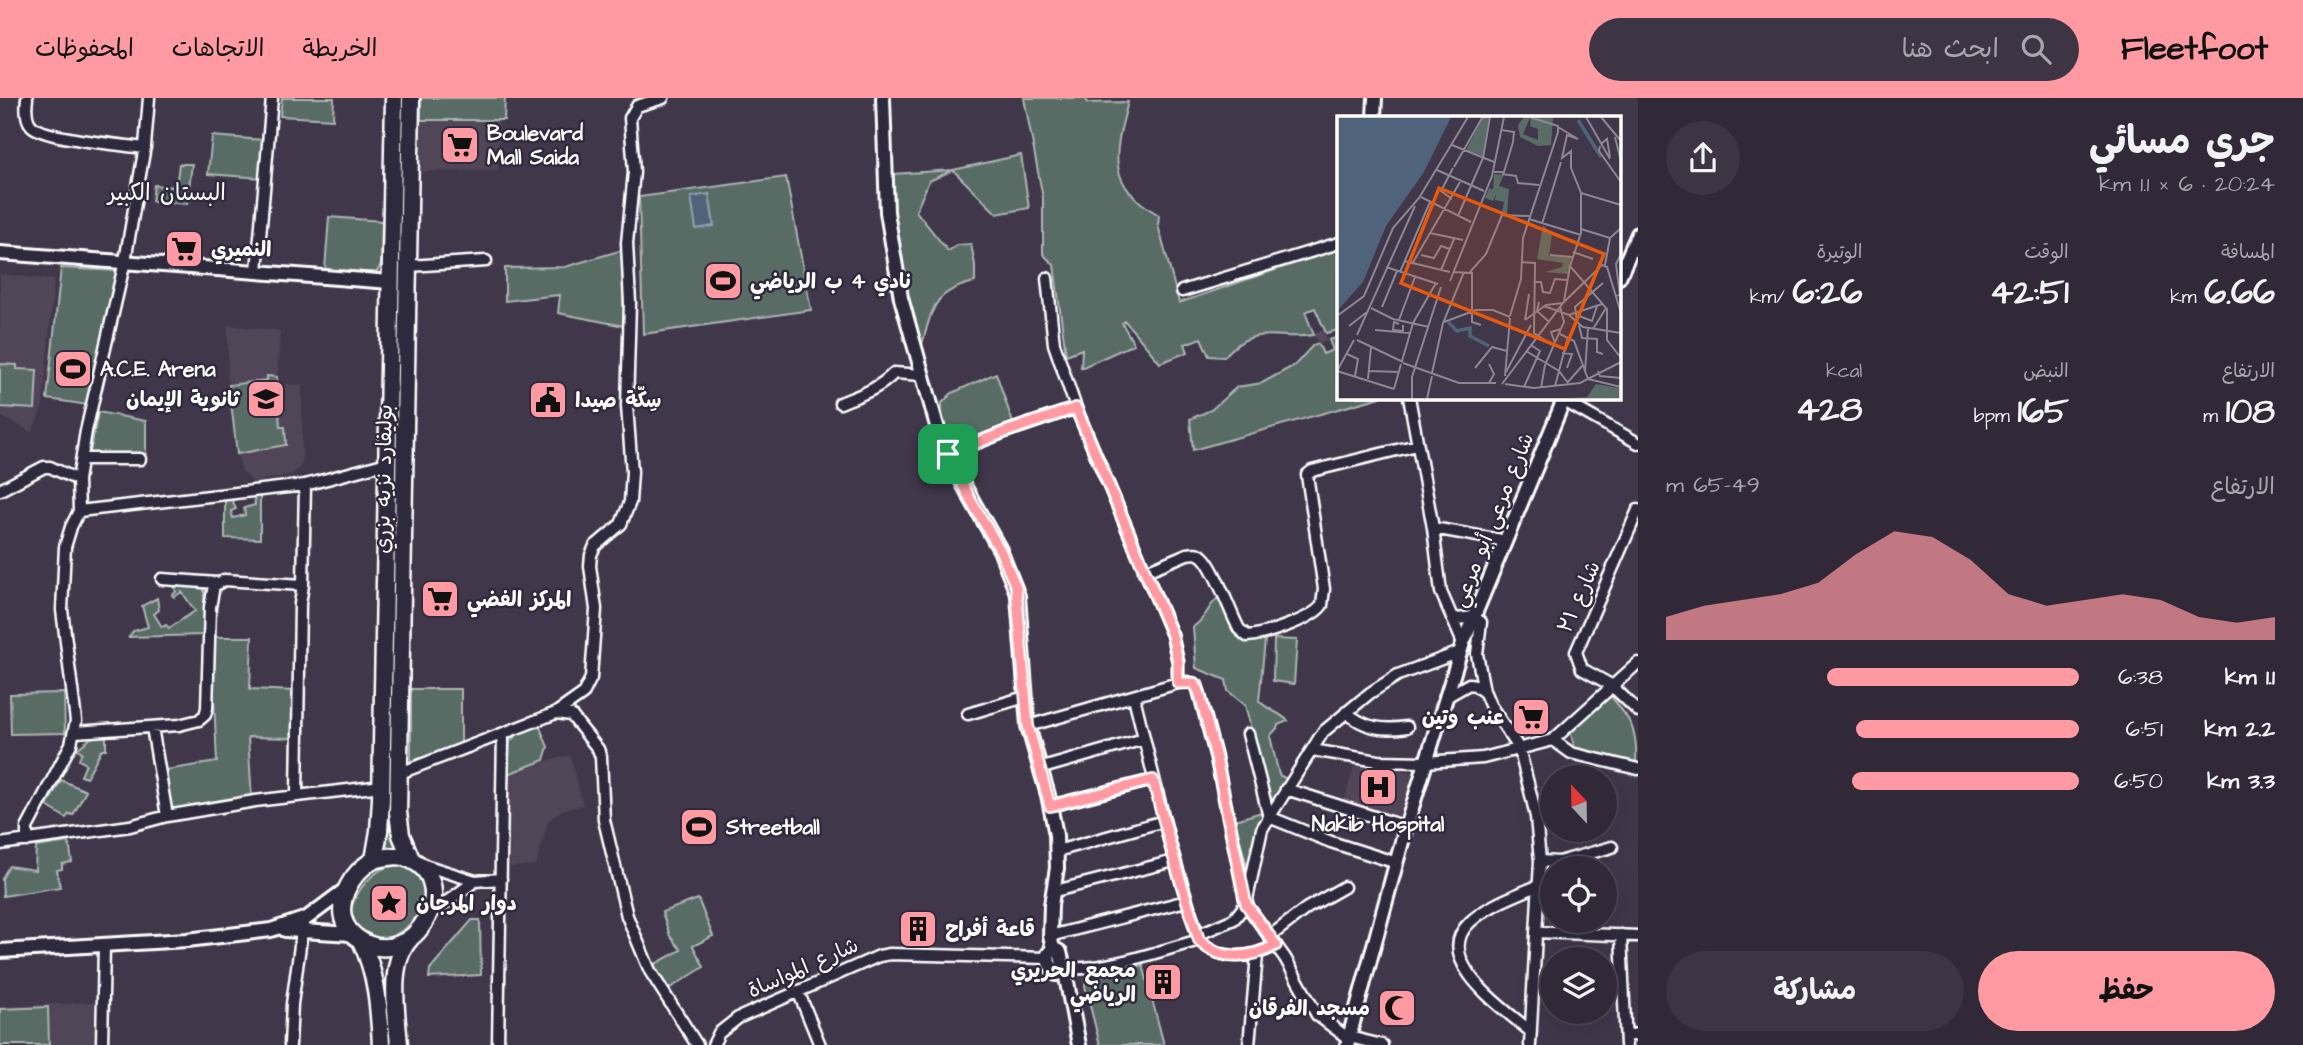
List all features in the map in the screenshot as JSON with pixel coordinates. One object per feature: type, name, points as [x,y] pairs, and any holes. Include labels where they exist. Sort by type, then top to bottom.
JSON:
[{"type":"highway","name":"بوليفارد نزيه بزري","points":[[374,860],[382,786],[394,98]]},
{"type":"highway","name":"بوليفارد نزيه بزري","points":[[411,98],[400,829],[406,850],[414,861]]},
{"type":"highway","points":[[382,1045],[370,958],[342,909],[346,889],[363,868],[374,860],[385,857],[414,861],[429,877],[434,894],[428,917],[406,942],[397,970],[395,991],[399,1045]]},
{"type":"highway","points":[[356,937],[377,947],[386,948],[413,936]]},
{"type":"main road","points":[[883,98],[887,212],[901,298],[936,423],[948,454],[1000,550],[1016,587],[1028,726],[1050,806],[1057,851],[1055,891],[1051,905],[1051,948],[1060,952],[1079,1045]]},
{"type":"main road","points":[[1374,116],[1375,98]]},
{"type":"main road","points":[[1620,275],[1638,234]]},
{"type":"main road","points":[[0,253],[391,282]]},
{"type":"main road","name":"شارع مرعي أبو مرعي","points":[[1348,1041],[1406,827],[1448,696],[1454,656],[1474,617],[1506,541],[1562,399]]},
{"type":"main road","points":[[302,925],[346,889]]},
{"type":"main road","points":[[0,951],[207,939],[302,925],[356,937]]},
{"type":"street","points":[[27,98],[28,119],[37,130],[60,136],[145,148]]},
{"type":"street","points":[[27,841],[27,828],[75,732],[76,714],[62,610],[65,547],[79,511],[78,480],[125,261],[145,148],[149,98]]},
{"type":"street","points":[[257,271],[272,98]]},
{"type":"street","points":[[400,773],[556,713],[580,697],[590,684],[596,623],[591,555],[595,546],[621,524],[630,502],[632,472],[627,406],[630,303],[627,243],[634,155],[630,118],[637,107],[663,98]]},
{"type":"street","points":[[1182,291],[1337,244]]},
{"type":"street","points":[[409,266],[486,261]]},
{"type":"street","points":[[1047,278],[1054,344],[1076,408],[1176,650],[1178,683]]},
{"type":"street","points":[[840,403],[873,390],[887,382],[894,373],[922,375]]},
{"type":"street","points":[[1062,971],[1100,965],[1198,937],[1234,919],[1246,904],[1257,849],[1269,817],[1323,732],[1398,675],[1427,662],[1454,656],[1451,615],[1441,592],[1433,528],[1409,399]]},
{"type":"street","points":[[1564,399],[1638,443]]},
{"type":"street","points":[[948,454],[1076,408]]},
{"type":"street","points":[[1144,572],[1187,554],[1201,555],[1239,629],[1247,636],[1258,635],[1311,615],[1322,605],[1324,589],[1307,475],[1312,471],[1358,458],[1418,445]]},
{"type":"street","points":[[82,458],[140,459]]},
{"type":"street","points":[[79,511],[305,485],[387,463]]},
{"type":"street","points":[[0,490],[44,467],[50,467],[78,480]]},
{"type":"street","points":[[297,795],[305,485]]},
{"type":"street","name":"شارع ٣١","points":[[1638,510],[1576,652],[1582,669],[1611,685],[1638,711]]},
{"type":"street","points":[[1433,528],[1506,541]]},
{"type":"street","points":[[162,579],[303,585]]},
{"type":"street","points":[[75,732],[195,722],[205,715],[209,607],[212,590],[217,583]]},
{"type":"street","points":[[1451,615],[1457,619],[1474,617],[1481,622],[1476,654],[1485,693],[1519,748],[1536,817],[1540,861],[1530,1045]]},
{"type":"street","points":[[1312,750],[1378,761],[1425,762],[1483,758],[1553,740],[1638,663]]},
{"type":"street","points":[[1028,726],[1178,683],[1194,683],[1199,691],[1216,758],[1246,904],[1315,1012],[1348,1041],[1382,1045]]},
{"type":"street","points":[[1448,696],[1469,684],[1485,693]]},
{"type":"street","points":[[968,714],[1025,697]]},
{"type":"street","points":[[1134,697],[1174,861],[1198,937],[1206,947],[1239,957],[1257,955],[1307,908],[1344,887]]},
{"type":"street","points":[[1346,712],[1356,721],[1368,726],[1388,730],[1407,727]]},
{"type":"street","points":[[556,713],[571,715],[598,749],[602,763],[604,820],[632,931],[659,987],[697,1045]]},
{"type":"street","points":[[152,727],[167,816]]},
{"type":"street","points":[[498,1045],[503,734]]},
{"type":"street","points":[[1248,734],[1269,817]]},
{"type":"street","points":[[1039,769],[1144,738]]},
{"type":"street","points":[[1553,740],[1572,753],[1638,769]]},
{"type":"street","points":[[1050,806],[1153,780]]},
{"type":"street","points":[[0,844],[130,826],[167,816],[297,795],[382,786]]},
{"type":"street","points":[[1286,789],[1406,827]]},
{"type":"street","points":[[1269,817],[1331,842],[1397,863]]},
{"type":"street","points":[[1057,851],[1164,821]]},
{"type":"street","points":[[1579,856],[1612,846]]},
{"type":"street","points":[[414,861],[475,881],[501,879]]},
{"type":"street","points":[[1055,891],[1174,861]]},
{"type":"street","points":[[428,917],[475,881]]},
{"type":"street","points":[[1531,1032],[1470,975],[1460,961],[1457,948],[1463,930],[1478,916],[1537,886]]},
{"type":"street","name":"شارع المواساة","points":[[713,1045],[719,1033],[731,1023],[798,991],[885,955],[1051,948],[1186,901]]},
{"type":"street","points":[[290,1045],[293,993],[302,925]]},
{"type":"street","points":[[1536,932],[1638,936]]},
{"type":"street","points":[[1621,935],[1626,1041],[1638,1034]]},
{"type":"street","points":[[102,1045],[104,945]]},
{"type":"street","points":[[1249,1045],[1257,955]]},
{"type":"street","points":[[798,991],[820,1045]]},
{"type":"shaded area","name":"Boulevard Mall Saida","points":[[421,120],[499,120],[498,171],[421,171]]},
{"type":"shaded area","points":[[0,274],[54,280],[43,406],[32,432],[0,416]]},
{"type":"shaded area","name":"ثانوية الإيمان","points":[[228,325],[280,331],[277,384],[302,385],[302,464],[292,474],[253,483],[242,471],[237,455],[228,378]]},
{"type":"shaded area","points":[[570,755],[583,805],[562,810],[548,821],[536,865],[510,867],[508,774]]},
{"type":"shaded area","name":"Nakib Hospital","points":[[1357,757],[1412,773],[1399,817],[1344,801]]},
{"type":"shaded area","points":[[94,1002],[96,1045],[0,1045],[0,1007]]},
{"type":"green space","points":[[282,98],[334,98],[333,119],[280,116]]},
{"type":"green space","points":[[399,98],[407,98],[393,826],[395,848],[384,850]]},
{"type":"green space","points":[[421,98],[505,98],[504,120],[421,120]]},
{"type":"green space","points":[[1024,98],[1086,98],[1087,103],[1128,102],[1119,137],[1118,166],[1129,192],[1159,215],[1158,225],[1179,303],[1337,249],[1337,330],[1326,333],[1315,308],[1305,312],[1314,335],[1256,336],[1235,346],[1224,357],[1209,356],[1201,338],[1185,344],[1188,352],[1160,363],[1125,321],[1122,323],[1134,344],[1081,368],[1082,349],[1066,355],[1054,265],[1043,254],[1043,198]]},
{"type":"green space","points":[[212,136],[264,140],[261,178],[208,174]]},
{"type":"green space","points":[[1021,155],[1029,208],[997,214],[953,170]]},
{"type":"green space","points":[[179,164],[192,164],[187,204],[152,201],[154,185],[176,187]]},
{"type":"green space","points":[[953,170],[929,181],[916,211],[948,251],[958,245],[971,244],[975,282],[960,286],[941,297],[931,313],[921,347],[896,239],[893,174]]},
{"type":"green space","name":"نادي 4 ب الرياضي","points":[[786,177],[811,310],[643,334],[639,197]]},
{"type":"green space","points":[[329,217],[382,221],[381,264],[377,272],[358,274],[325,269]]},
{"type":"green space","points":[[622,250],[624,326],[558,313],[560,295],[505,301],[505,268],[565,267]]},
{"type":"green space","points":[[61,268],[117,271],[88,405],[47,399]]},
{"type":"green space","points":[[1337,338],[1337,399],[1374,399],[1193,450],[1190,419],[1211,410],[1237,387],[1262,383],[1295,365],[1313,345],[1318,343],[1323,354],[1333,350],[1329,340]]},
{"type":"green space","points":[[0,364],[17,365],[17,369],[37,370],[35,409],[0,407]]},
{"type":"green space","points":[[996,373],[1014,426],[960,445],[945,427],[942,403],[952,393]]},
{"type":"green space","points":[[267,376],[277,377],[280,427],[285,427],[286,445],[237,454],[229,385],[267,380]]},
{"type":"green space","points":[[98,412],[146,421],[146,454],[90,453]]},
{"type":"green space","points":[[260,494],[260,539],[225,538],[225,498],[231,497],[236,509],[231,511],[233,518],[245,515],[244,508],[255,505],[254,495]]},
{"type":"green space","points":[[174,586],[204,587],[204,635],[129,637],[133,631],[148,627],[142,606],[157,598],[159,610],[154,614],[162,627],[166,625],[169,628],[195,611],[182,592],[174,597],[172,595],[176,592]]},
{"type":"green space","points":[[1220,596],[1230,622],[1239,634],[1254,640],[1265,640],[1259,701],[1288,721],[1278,725],[1270,736],[1279,775],[1289,780],[1272,805],[1245,705],[1228,691],[1226,680],[1196,668],[1193,627]]},
{"type":"green space","points":[[211,637],[252,637],[250,689],[294,691],[293,738],[248,737],[252,799],[171,812],[165,770],[217,762]]},
{"type":"green space","points":[[1274,639],[1297,640],[1294,684],[1273,681]]},
{"type":"green space","points":[[411,689],[461,689],[461,747],[411,766]]},
{"type":"green space","points":[[64,693],[65,733],[11,734],[10,694]]},
{"type":"green space","points":[[1609,694],[1631,724],[1636,762],[1575,750],[1570,730]]},
{"type":"green space","points":[[539,725],[548,747],[544,760],[508,774],[510,741],[518,734]]},
{"type":"green space","points":[[96,734],[106,736],[106,749],[102,749],[86,778],[81,776],[86,764],[79,760],[82,752],[77,749]]},
{"type":"green space","points":[[61,780],[86,791],[73,815],[69,814],[66,818],[47,806]]},
{"type":"green space","points":[[1262,812],[1264,816],[1249,874],[1235,820]]},
{"type":"green space","points":[[69,842],[72,862],[62,864],[62,869],[57,870],[60,887],[3,896],[2,878],[9,866],[35,870],[36,847]]},
{"type":"green space","points":[[395,864],[418,874],[426,889],[423,906],[411,923],[395,935],[377,939],[362,932],[351,910],[353,902],[367,881],[380,870]]},
{"type":"green space","points":[[698,899],[713,936],[693,946],[704,967],[669,989],[653,965],[681,950],[670,936],[662,912]]},
{"type":"green space","points":[[472,920],[480,920],[481,975],[429,978],[430,969]]},
{"type":"green space","points":[[1143,965],[1164,1045],[1100,1045],[1085,986],[1086,979]]},
{"type":"green space","points":[[48,1007],[49,1045],[0,1045],[0,1009]]},
{"type":"water","points":[[709,194],[714,226],[696,229],[691,197]]},
{"type":"tunnel","points":[[1316,339],[1327,334]]},
{"type":"place","name":"Boulevard Mall Saida","points":[[460,145]]},
{"type":"place","name":"النميري","points":[[184,249]]},
{"type":"place","name":"نادي 4 ب الرياضي","points":[[723,281]]},
{"type":"place","name":"A.C.E. Arena","points":[[73,369]]},
{"type":"place","name":"ثانوية الإيمان","points":[[266,399]]},
{"type":"place","name":"سِكّة صيدا","points":[[548,400]]},
{"type":"place","name":"المركز الفضي","points":[[440,599]]},
{"type":"place","name":"عنب وتين","points":[[1531,717]]},
{"type":"place","name":"Nakib Hospital","points":[[1378,787]]},
{"type":"place","name":"Streetball","points":[[699,827]]},
{"type":"place","name":"دوار المرجان","points":[[389,903]]},
{"type":"place","name":"قاعة أفراح","points":[[918,929]]},
{"type":"place","name":"مجمع الحريري الرياضي","points":[[1163,982]]},
{"type":"place","name":"مسجد الفرقان","points":[[1397,1008]]},
{"type":"district","name":"البستان الكبير","points":[[167,193]]},
{"type":"route","points":[[1076,408],[1172,635],[1178,662],[1178,683],[1197,685],[1208,721],[1241,888],[1246,904],[1276,945],[1257,955],[1239,957],[1211,950],[1199,940],[1153,780],[1050,806],[1028,726],[1016,587],[1000,550],[948,454],[1076,408]]}]
